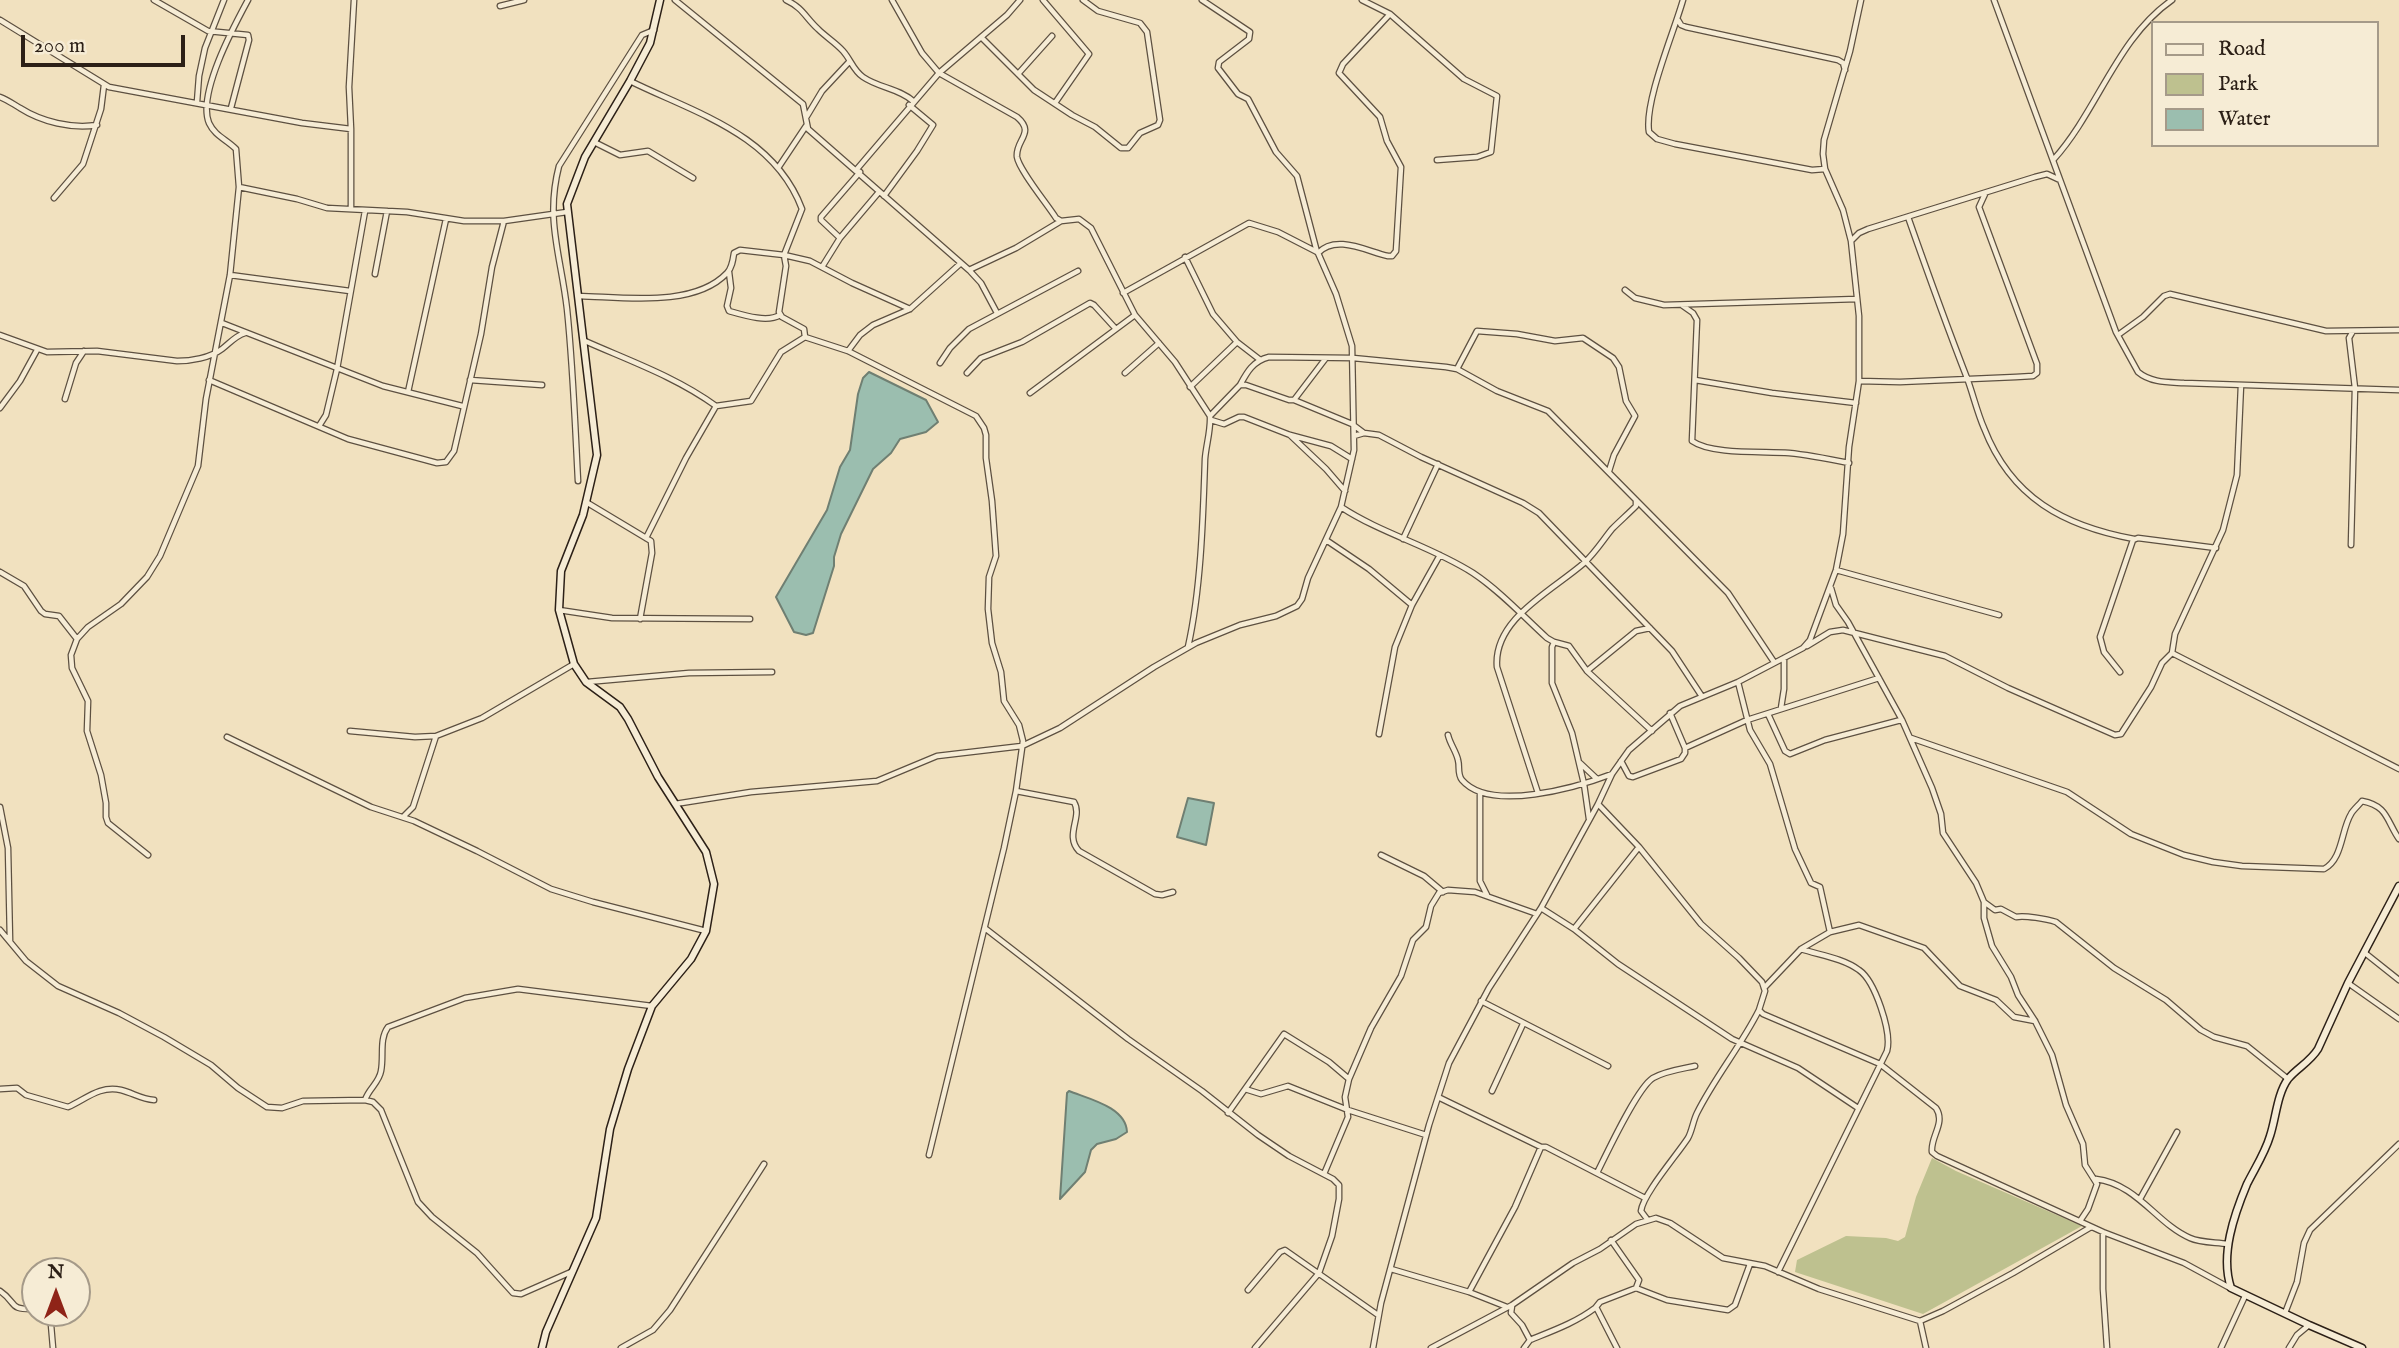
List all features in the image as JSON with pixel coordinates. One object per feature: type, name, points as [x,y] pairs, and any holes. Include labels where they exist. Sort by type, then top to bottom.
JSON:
[{"type":"street","points":[[154,0],[212,32],[242,33],[249,37],[231,108]]},
{"type":"street","points":[[197,103],[201,63],[224,0]]},
{"type":"street","points":[[148,855],[108,823],[104,790],[87,731],[88,701],[71,661],[72,648],[77,639],[147,577],[160,556],[200,460],[209,380],[230,275],[239,187],[236,149],[212,129],[206,105],[229,34],[248,0]]},
{"type":"street","points":[[351,209],[349,87],[354,0]]},
{"type":"street","points":[[500,6],[524,0]]},
{"type":"street","points":[[541,1348],[596,1218],[610,1129],[628,1069],[652,1006],[691,959],[706,931],[712,901],[713,874],[701,841],[658,777],[628,719],[620,708],[586,682],[574,664],[559,610],[561,571],[586,502],[597,455],[586,379],[585,341],[568,212],[569,197],[594,142],[631,81],[654,30],[660,0]]},
{"type":"street","points":[[675,0],[803,104],[807,116],[806,126],[778,168]]},
{"type":"street","points":[[786,0],[802,9],[819,31],[845,53],[862,77],[881,87],[899,92],[933,124],[917,151],[882,194],[840,238],[822,267]]},
{"type":"street","points":[[892,0],[922,53],[939,72],[1023,123],[1025,133],[1017,152],[1019,164],[1056,218],[1061,221]]},
{"type":"street","points":[[840,238],[821,217],[911,103],[939,72],[1007,15],[1020,0]]},
{"type":"street","points":[[1043,0],[1089,54],[1055,103]]},
{"type":"street","points":[[981,37],[1034,90],[1095,127],[1124,149],[1128,148],[1140,133],[1158,125],[1160,120],[1150,42],[1144,26],[1130,19],[1098,11],[1083,0]]},
{"type":"street","points":[[675,803],[751,792],[877,781],[937,756],[1022,746],[1060,728],[1152,668],[1188,648],[1223,631],[1276,616],[1297,606],[1302,599],[1308,578],[1341,507],[1352,459],[1353,358],[1348,327],[1318,253],[1297,176],[1276,152],[1248,99],[1238,94],[1218,68],[1219,62],[1250,38],[1250,32],[1202,0]]},
{"type":"street","points":[[1362,0],[1390,14],[1457,73],[1498,99],[1491,152],[1478,157],[1437,160]]},
{"type":"street","points":[[1683,0],[1651,107],[1648,127],[1652,136],[1675,144],[1812,170],[1825,169]]},
{"type":"street","points":[[1994,0],[2118,335],[2138,372],[2148,378],[2185,383],[2399,390]]},
{"type":"street","points":[[1852,241],[1859,233],[2047,174],[2136,35],[2172,0]]},
{"type":"street","points":[[1803,648],[1810,640],[1836,570],[1843,534],[1859,381],[1860,346],[1852,241],[1825,169],[1824,140],[1845,69],[1860,1]]},
{"type":"street","points":[[1318,253],[1324,246],[1338,243],[1388,256],[1392,256],[1396,251],[1401,167],[1387,141],[1380,117],[1339,74],[1343,64],[1390,14]]},
{"type":"street","points":[[1678,19],[1681,25],[1838,60],[1845,69]]},
{"type":"street","points":[[0,20],[104,85],[286,120],[351,129]]},
{"type":"street","points":[[578,481],[567,307],[551,216],[559,166],[642,35],[654,30]]},
{"type":"street","points":[[1018,74],[1052,36]]},
{"type":"street","points":[[807,116],[822,91],[849,62]]},
{"type":"street","points":[[631,81],[713,118],[751,141],[778,168],[802,209],[784,255],[786,266],[780,315]]},
{"type":"street","points":[[54,198],[83,164],[97,125],[104,85]]},
{"type":"street","points":[[0,97],[29,113],[55,122],[78,127],[97,125]]},
{"type":"street","points":[[806,126],[970,270],[981,283],[997,313]]},
{"type":"street","points":[[594,142],[620,155],[648,151],[693,178]]},
{"type":"street","points":[[2047,174],[2062,181]]},
{"type":"street","points":[[239,187],[297,198],[327,208],[417,213],[446,219],[504,221],[568,212]]},
{"type":"street","points":[[1859,381],[2033,376],[2037,369],[1979,204],[1985,194]]},
{"type":"street","points":[[319,426],[326,415],[337,369],[365,211]]},
{"type":"street","points":[[375,274],[387,211]]},
{"type":"street","points":[[1908,217],[1984,430],[2011,478],[2047,508],[2074,523],[2100,532],[2134,539],[2216,548]]},
{"type":"street","points":[[408,393],[446,219]]},
{"type":"street","points":[[970,270],[1016,248],[1061,221],[1079,219],[1091,228],[1135,315],[1175,362],[1211,418],[1224,424],[1244,417],[1290,435],[1331,446],[1352,459]]},
{"type":"street","points":[[209,380],[359,442],[442,464],[450,459],[454,450],[504,221]]},
{"type":"street","points":[[1124,293],[1249,223],[1278,232],[1318,253]]},
{"type":"street","points":[[1848,229],[1859,233]]},
{"type":"street","points":[[780,315],[773,319],[729,311],[729,271],[736,251],[784,255],[810,261],[910,309]]},
{"type":"street","points":[[1185,257],[1213,314],[1237,342],[1259,359],[1285,356],[1353,358],[1457,369],[1506,395],[1548,411],[1728,593],[1774,662]]},
{"type":"street","points":[[848,351],[860,335],[910,309],[961,263]]},
{"type":"street","points":[[579,296],[687,295],[699,292],[729,271]]},
{"type":"street","points":[[940,363],[959,338],[997,313],[1078,271]]},
{"type":"street","points":[[230,275],[350,291]]},
{"type":"street","points":[[1625,290],[1639,300],[1683,306],[1761,300],[1857,299]]},
{"type":"street","points":[[2118,335],[2143,317],[2164,296],[2175,294],[2326,331],[2399,330]]},
{"type":"street","points":[[967,373],[981,358],[1022,341],[1090,303],[1094,304],[1115,328]]},
{"type":"street","points":[[1683,306],[1693,313],[1697,320],[1691,437],[1695,444],[1750,453],[1788,453],[1849,463]]},
{"type":"street","points":[[780,315],[801,327],[805,337]]},
{"type":"street","points":[[1030,393],[1135,315]]},
{"type":"street","points":[[222,322],[383,386],[462,406]]},
{"type":"street","points":[[1457,369],[1475,334],[1482,330],[1555,341],[1583,338],[1604,350],[1614,358],[1619,367],[1626,401],[1636,416],[1614,456],[1609,471]]},
{"type":"street","points":[[2351,545],[2355,388],[2349,338],[2353,331]]},
{"type":"street","points":[[0,335],[37,350],[131,354],[186,361],[216,352],[236,336],[246,333]]},
{"type":"street","points":[[585,341],[669,377],[695,390],[716,406],[751,401],[781,352],[805,337]]},
{"type":"street","points":[[805,337],[848,351],[976,416],[985,428],[996,556],[988,584],[989,625],[994,654],[1001,672],[1004,701],[1019,725],[1022,746],[1016,791],[986,929],[929,1155]]},
{"type":"street","points":[[1190,387],[1237,342]]},
{"type":"street","points":[[1125,373],[1158,343]]},
{"type":"street","points":[[0,408],[20,382],[37,350]]},
{"type":"street","points":[[65,399],[76,363],[84,351]]},
{"type":"street","points":[[1294,400],[1326,358]]},
{"type":"street","points":[[1188,648],[1193,623],[1205,494],[1207,439],[1211,418],[1259,359]]},
{"type":"street","points":[[469,380],[542,385]]},
{"type":"street","points":[[1695,380],[1856,403]]},
{"type":"street","points":[[1240,385],[1294,400],[1352,424],[1364,433]]},
{"type":"street","points":[[1374,1348],[1378,1315],[1426,1135],[1449,1063],[1481,1002],[1541,908],[1612,774],[1629,750],[1670,713],[1701,695],[1738,682],[1836,630],[1852,631],[1945,656],[2008,688],[2115,735],[2122,734],[2162,663],[2172,653],[2175,634],[2223,530],[2237,475],[2241,385]]},
{"type":"street","points":[[646,538],[685,458],[716,406]]},
{"type":"street","points":[[1354,436],[1364,433],[1379,435],[1523,502],[1539,513],[1672,651],[1701,695]]},
{"type":"street","points":[[1290,435],[1326,469],[1345,492]]},
{"type":"street","points":[[1403,539],[1438,464]]},
{"type":"street","points":[[1538,793],[1497,667],[1496,653],[1499,643],[1520,614],[1586,561],[1636,506],[1636,499]]},
{"type":"street","points":[[586,502],[646,538],[652,546],[640,619]]},
{"type":"street","points":[[1341,507],[1358,519],[1440,555],[1484,581],[1547,638],[1569,646],[1587,671],[1652,731]]},
{"type":"street","points":[[2120,672],[2104,652],[2100,637],[2134,539]]},
{"type":"street","points":[[1326,540],[1369,569],[1412,605]]},
{"type":"street","points":[[1379,734],[1395,647],[1412,605],[1440,555]]},
{"type":"street","points":[[1836,570],[1999,615]]},
{"type":"street","points":[[0,572],[24,586],[45,614],[59,616],[77,639]]},
{"type":"street","points":[[1831,587],[1836,605],[1902,720],[1932,788],[1944,833],[1976,883],[1983,902],[1984,918],[1992,946],[2035,1021],[2055,1064],[2066,1105],[2083,1144],[2085,1165],[2096,1179],[2096,1190],[2080,1221]]},
{"type":"street","points":[[559,610],[612,618],[750,619]]},
{"type":"street","points":[[1587,671],[1636,631],[1651,628]]},
{"type":"street","points":[[1554,642],[1552,682],[1572,733],[1589,820]]},
{"type":"street","points":[[2172,653],[2399,769]]},
{"type":"street","points":[[1782,708],[1784,658]]},
{"type":"street","points":[[350,731],[415,737],[436,736],[482,718],[574,664]]},
{"type":"street","points":[[586,682],[689,673],[772,672]]},
{"type":"street","points":[[1685,748],[1747,720],[1880,678]]},
{"type":"street","points":[[1738,682],[1750,730],[1770,764],[1800,862],[1811,883],[1821,887],[1830,932]]},
{"type":"street","points":[[1621,761],[1629,776],[1633,777],[1681,759],[1685,748],[1670,713]]},
{"type":"street","points":[[1768,714],[1790,754],[1825,740],[1902,720]]},
{"type":"street","points":[[1448,735],[1458,760],[1459,776],[1480,793],[1507,796],[1538,793],[1584,784],[1612,774]]},
{"type":"street","points":[[403,817],[413,807],[436,736]]},
{"type":"street","points":[[227,737],[371,807],[403,817],[488,855],[551,889],[706,931]]},
{"type":"street","points":[[1910,738],[2067,792],[2132,834],[2158,846],[2213,862],[2242,866],[2324,869],[2333,862],[2346,832],[2349,816],[2362,801],[2376,804],[2386,814],[2399,839]]},
{"type":"street","points":[[1580,763],[1597,779]]},
{"type":"street","points":[[1016,791],[1074,802],[1077,809],[1072,836],[1073,845],[1079,851],[1155,894],[1173,892]]},
{"type":"street","points":[[1480,793],[1480,881],[1487,895]]},
{"type":"street","points":[[1598,804],[1639,846],[1701,924],[1739,958],[1764,988]]},
{"type":"street","points":[[0,807],[8,848],[10,942]]},
{"type":"street","points":[[1574,929],[1639,846]]},
{"type":"street","points":[[1381,855],[1424,876],[1443,892]]},
{"type":"street","points":[[2231,1288],[2227,1269],[2229,1244],[2247,1184],[2265,1149],[2283,1088],[2288,1079],[2313,1056],[2399,886]]},
{"type":"street","points":[[1324,1174],[1346,1123],[1348,1110],[1345,1097],[1349,1079],[1371,1028],[1401,976],[1413,940],[1426,927],[1431,906],[1439,893],[1459,890],[1487,895],[1537,914]]},
{"type":"street","points":[[1983,902],[2016,918],[2022,916],[2056,922],[2123,974],[2166,1000],[2201,1030],[2214,1037],[2248,1046],[2288,1079]]},
{"type":"street","points":[[1541,908],[1574,929],[1618,964],[1740,1043],[1798,1068],[1858,1108]]},
{"type":"street","points":[[1647,1219],[1641,1211],[1645,1198],[1688,1139],[1696,1114],[1747,1034],[1759,1010],[1764,988],[1801,949],[1830,932],[1859,925],[1924,948],[1960,986],[1996,1000],[2018,1019],[2035,1021]]},
{"type":"street","points":[[986,929],[1228,1113],[1289,1156],[1339,1185],[1332,1236],[1319,1273],[1255,1348]]},
{"type":"street","points":[[0,930],[26,961],[58,986],[119,1013],[164,1037],[211,1065],[238,1088],[267,1107],[282,1108],[303,1101],[373,1102],[381,1110],[418,1202],[432,1217],[477,1253],[513,1293],[522,1294],[572,1272]]},
{"type":"street","points":[[1778,1272],[1888,1048],[1888,1034],[1879,1006],[1864,975],[1852,966],[1801,949]]},
{"type":"street","points":[[2365,953],[2399,980]]},
{"type":"street","points":[[2348,983],[2399,1019]]},
{"type":"street","points":[[365,1100],[367,1092],[381,1074],[383,1038],[388,1027],[466,998],[518,989],[652,1006]]},
{"type":"street","points":[[1481,1002],[1608,1066]]},
{"type":"street","points":[[1759,1010],[1787,1026],[1880,1063],[1939,1113],[1940,1120],[1931,1146],[1937,1157],[2103,1232],[2184,1263],[2245,1296],[2358,1347]]},
{"type":"street","points":[[1492,1091],[1523,1024]]},
{"type":"street","points":[[1228,1113],[1284,1034],[1329,1062],[1349,1079]]},
{"type":"street","points":[[1597,1173],[1646,1084],[1655,1077],[1695,1066]]},
{"type":"street","points":[[1245,1089],[1261,1094],[1288,1086],[1348,1110],[1426,1135]]},
{"type":"street","points":[[0,1089],[17,1088],[26,1095],[68,1107],[92,1093],[111,1089],[125,1091],[140,1099],[154,1100]]},
{"type":"street","points":[[1438,1097],[1541,1147],[1546,1147],[1645,1198]]},
{"type":"street","points":[[2140,1199],[2177,1132]]},
{"type":"street","points":[[2285,1314],[2297,1282],[2304,1243],[2310,1230],[2399,1144]]},
{"type":"street","points":[[1469,1292],[1515,1207],[1541,1147]]},
{"type":"street","points":[[621,1348],[653,1330],[670,1310],[764,1164]]},
{"type":"street","points":[[2096,1179],[2107,1181],[2140,1199],[2190,1238],[2229,1244]]},
{"type":"street","points":[[1431,1348],[1510,1306],[1573,1263],[1647,1219],[1664,1220],[1723,1258],[1765,1266],[1819,1289],[1920,1321],[2013,1273],[2092,1227]]},
{"type":"street","points":[[2103,1232],[2107,1348]]},
{"type":"street","points":[[1611,1240],[1637,1275],[1639,1280],[1636,1288]]},
{"type":"street","points":[[1248,1290],[1283,1250],[1289,1251],[1378,1315]]},
{"type":"street","points":[[1524,1348],[1530,1340],[1582,1318],[1600,1302],[1636,1288],[1667,1300],[1728,1310],[1735,1306],[1750,1264]]},
{"type":"street","points":[[1391,1269],[1510,1306]]},
{"type":"street","points":[[0,1291],[13,1306],[21,1310]]},
{"type":"street","points":[[2221,1348],[2245,1296]]},
{"type":"street","points":[[1510,1306],[1511,1313],[1530,1340]]},
{"type":"street","points":[[1596,1307],[1617,1348]]},
{"type":"street","points":[[1920,1321],[1926,1348]]},
{"type":"street","points":[[2289,1348],[2297,1335],[2309,1325]]},
{"type":"street","points":[[51,1327],[53,1348]]},
{"type":"green space","points":[[1932,1158],[2082,1226],[1923,1314],[1795,1272],[1797,1260],[1846,1236],[1898,1241],[1905,1237],[1916,1197]]},
{"type":"water","points":[[869,372],[926,400],[938,422],[926,432],[900,439],[891,453],[873,469],[841,534],[813,633],[806,635],[794,632],[776,597],[827,510],[840,467],[850,450],[858,394],[863,378]]},
{"type":"water","points":[[1188,798],[1214,803],[1206,845],[1177,837]]},
{"type":"water","points":[[1069,1091],[1113,1110],[1125,1123],[1127,1132],[1116,1139],[1097,1144],[1091,1150],[1085,1172],[1060,1199],[1067,1093]]}]
